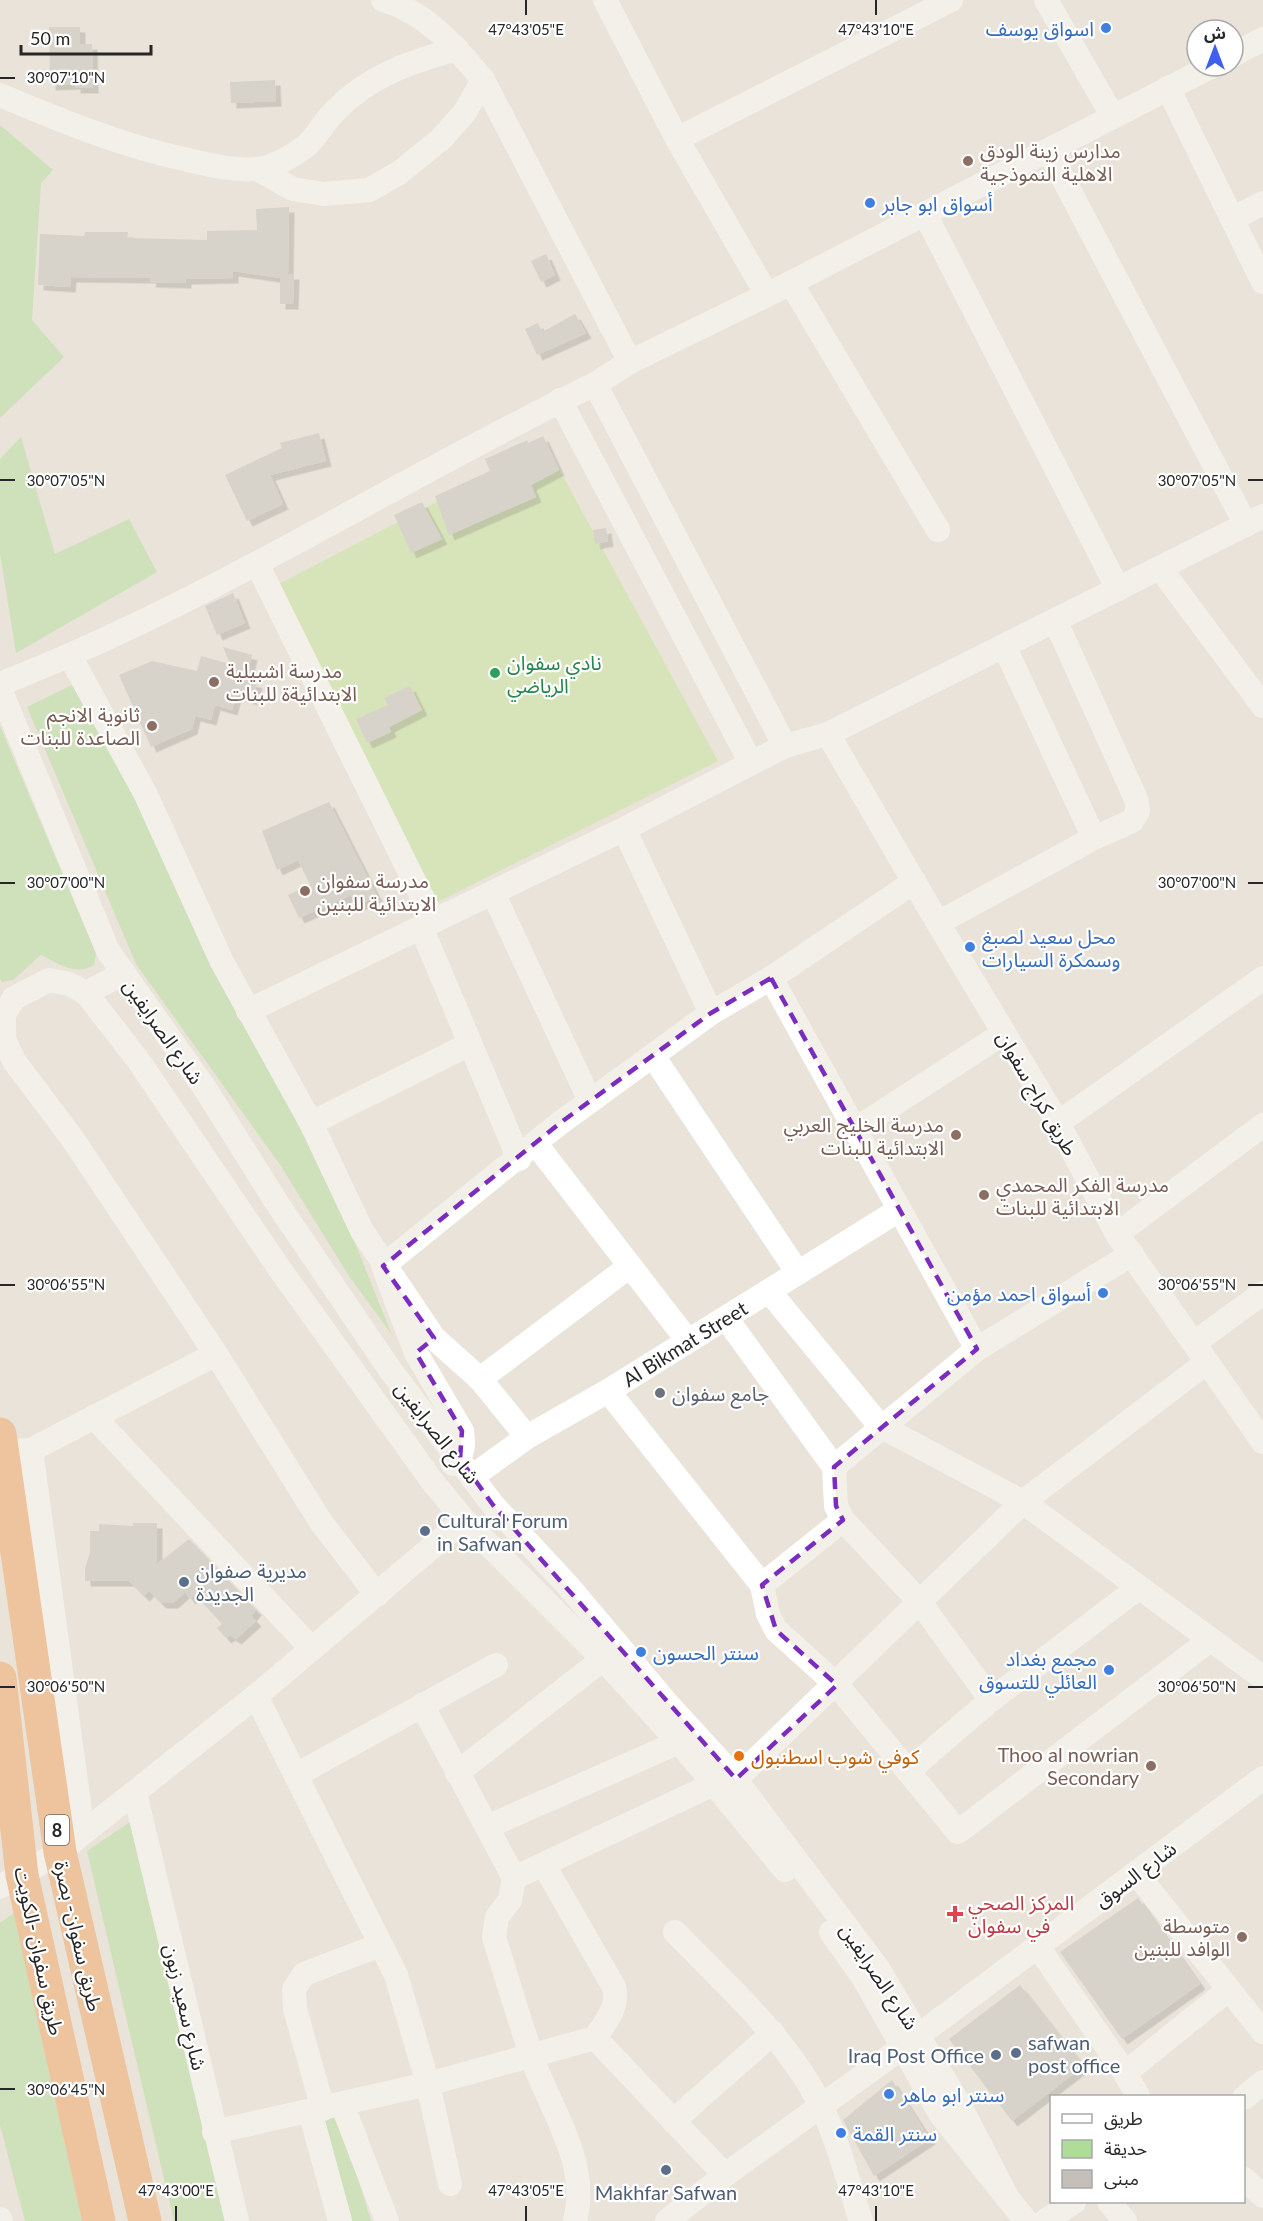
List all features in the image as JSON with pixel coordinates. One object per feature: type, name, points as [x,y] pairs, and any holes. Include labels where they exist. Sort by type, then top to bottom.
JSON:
[{"type":"highway","name":"طريق سفوان- بصرة","points":[[11,1445],[48,1677],[71,1843],[145,2221]]},
{"type":"highway","name":"طريق سفوان -الكويت","points":[[0,1678],[11,1881],[99,2221]]},
{"type":"street","points":[[383,0],[424,19],[457,49],[483,80],[630,362]]},
{"type":"street","points":[[605,0],[677,139],[767,296]]},
{"type":"street","points":[[677,139],[951,0]]},
{"type":"street","points":[[1046,0],[1113,117]]},
{"type":"street","points":[[1245,49],[1263,39]]},
{"type":"street","points":[[0,95],[78,128],[141,150],[218,167],[257,169],[282,161],[307,145],[333,112],[362,85],[404,64],[457,49]]},
{"type":"street","points":[[0,684],[70,656],[258,564],[560,400],[595,384],[630,362],[767,296],[1188,78]]},
{"type":"street","points":[[257,169],[293,189],[324,194],[369,190],[399,173],[441,139],[465,112],[483,80]]},
{"type":"street","points":[[1168,88],[1263,282]]},
{"type":"street","points":[[248,1011],[624,829],[785,746],[828,734],[1255,521],[1048,150]]},
{"type":"street","points":[[1232,219],[1263,203]]},
{"type":"street","points":[[925,214],[1118,589]]},
{"type":"street","points":[[791,283],[938,530]]},
{"type":"street","points":[[595,384],[785,746]]},
{"type":"street","points":[[560,400],[751,763]]},
{"type":"street","points":[[258,564],[427,924],[468,1045],[527,1152],[630,1266],[688,1341]]},
{"type":"street","points":[[1160,568],[1263,706]]},
{"type":"street","points":[[938,923],[1094,838],[1132,821],[1138,811],[1055,620]]},
{"type":"street","points":[[1004,646],[1094,838]]},
{"type":"street","points":[[70,656],[145,793],[222,963],[311,1123],[363,1231],[425,1345],[462,1431],[466,1468]]},
{"type":"street","name":"شارع الصرايفين","points":[[0,689],[108,951],[206,1090],[277,1203],[391,1371],[493,1505],[569,1587],[877,1967],[911,2041],[960,2104],[1005,2193],[1026,2221]]},
{"type":"street","name":"طريق كراج سفوان","points":[[828,734],[1058,1123],[1117,1234],[1261,1437]]},
{"type":"street","points":[[624,829],[711,1013]]},
{"type":"street","points":[[383,1266],[590,1101],[711,1013],[771,978],[914,882]]},
{"type":"street","points":[[493,893],[590,1101]]},
{"type":"street","points":[[124,973],[92,1001],[69,984],[49,980],[14,998],[2,1018],[4,1039],[14,1061],[72,1138],[216,1354],[321,1522],[377,1595]]},
{"type":"street","points":[[771,978],[977,1349]]},
{"type":"street","points":[[1058,1123],[1263,978]]},
{"type":"street","name":"شارع الصرايفين","points":[[92,1001],[138,1060],[212,1172],[382,1415],[432,1481],[464,1520],[500,1552],[679,1742],[725,1782]]},
{"type":"street","points":[[855,1130],[1004,1033]]},
{"type":"street","points":[[311,1123],[468,1045]]},
{"type":"street","points":[[653,1056],[798,1273]]},
{"type":"street","points":[[1117,1234],[1263,1125]]},
{"type":"street","name":"Al Bikmat Street","points":[[432,1481],[466,1468],[527,1437],[609,1390],[899,1210]]},
{"type":"street","points":[[834,1467],[880,1426],[977,1349],[1132,1254]]},
{"type":"street","points":[[480,1379],[630,1266]]},
{"type":"street","points":[[769,1291],[880,1426],[1023,1502],[1263,1678]]},
{"type":"street","points":[[514,1878],[725,1782],[837,1685],[919,1601],[1023,1502],[1200,1353],[1263,1293]]},
{"type":"street","points":[[726,1318],[834,1467],[836,1506],[843,1520],[919,1601],[991,1700]]},
{"type":"street","points":[[391,1371],[425,1345]]},
{"type":"street","points":[[425,1345],[480,1379],[527,1437]]},
{"type":"street","points":[[11,1445],[94,1417],[216,1354]]},
{"type":"street","points":[[609,1390],[762,1586],[768,1614],[776,1630],[837,1685],[958,1832],[1210,1641]]},
{"type":"street","points":[[94,1417],[312,1649]]},
{"type":"street","points":[[11,1881],[71,1843],[135,1792],[312,1649],[464,1520]]},
{"type":"street","points":[[762,1586],[843,1520]]},
{"type":"street","points":[[549,1606],[569,1587]]},
{"type":"street","points":[[908,1771],[991,1700],[1138,1588]]},
{"type":"street","points":[[457,1773],[603,1659]]},
{"type":"street","points":[[296,1775],[496,1665]]},
{"type":"street","points":[[256,1695],[396,1975],[428,2084],[450,2184]]},
{"type":"street","points":[[422,1705],[514,1878],[510,1900],[497,1917],[494,1937],[532,2058],[575,2158],[580,2186],[575,2221]]},
{"type":"street","points":[[487,1827],[679,1742]]},
{"type":"street","name":"شارع السوق","points":[[667,2221],[724,2175],[911,2041],[1263,1778]]},
{"type":"street","name":"شارع سعيد زبون","points":[[135,1792],[237,2221]]},
{"type":"street","points":[[214,2132],[428,2084],[532,2058],[595,2038],[614,2009],[617,1999],[614,1987],[544,1865]]},
{"type":"street","points":[[1137,1873],[1263,2032]]},
{"type":"street","points":[[675,1932],[773,2033],[805,2077],[822,2106],[861,2221]]},
{"type":"street","points":[[339,2221],[325,2108],[295,2009],[294,1989],[304,1974],[380,1945]]},
{"type":"street","points":[[1038,1947],[1125,2073],[1137,2095]]},
{"type":"street","points":[[1125,2073],[1228,1990]]},
{"type":"street","points":[[673,2121],[773,2033]]},
{"type":"street","points":[[595,2038],[724,2175]]},
{"type":"street","points":[[1245,2097],[1263,2082]]},
{"type":"street","points":[[325,2108],[387,2221]]},
{"type":"street","points":[[1245,2180],[1263,2196]]},
{"type":"street","points":[[1045,2221],[1072,2203]]},
{"type":"street","points":[[1110,2203],[1125,2221]]},
{"type":"highlighted area","points":[[771,978],[977,1349],[834,1467],[836,1506],[843,1520],[762,1585],[776,1630],[837,1685],[736,1779],[493,1505],[460,1459],[462,1431],[416,1353],[434,1338],[383,1266],[560,1123],[711,1013]]},
{"type":"green space","points":[[0,125],[53,170],[41,183],[32,320],[64,357],[0,418]]},
{"type":"green space","points":[[21,437],[55,554],[129,519],[157,572],[16,653],[0,554],[0,459]]},
{"type":"green space","name":"نادي سفوان الرياضي","points":[[546,445],[718,761],[434,904],[275,586]]},
{"type":"green space","points":[[72,685],[135,795],[331,1183],[392,1335],[349,1276],[281,1166],[136,964],[27,707]]},
{"type":"green space","points":[[0,726],[96,953],[94,965],[87,968],[67,968],[41,955],[13,980],[2,982],[0,979]]},
{"type":"green space","points":[[130,1822],[228,2221],[174,2221],[87,1851]]},
{"type":"green space","points":[[22,1907],[85,2221],[25,2221],[0,2125],[0,1923]]},
{"type":"green space","points":[[339,2116],[371,2221],[343,2221],[319,2122]]},
{"type":"building","points":[[49,27],[80,27],[80,44],[92,44],[93,88],[75,88],[75,84],[50,85]]},
{"type":"building","points":[[275,80],[276,101],[231,103],[230,82]]},
{"type":"building","points":[[289,207],[288,274],[294,274],[293,304],[280,304],[280,278],[233,271],[233,278],[186,279],[186,283],[150,282],[151,278],[71,277],[70,287],[38,285],[40,234],[84,236],[85,232],[128,232],[127,238],[207,240],[207,231],[257,230],[256,209]]},
{"type":"building","points":[[546,254],[555,275],[541,282],[531,261]]},
{"type":"building","points":[[575,314],[586,333],[537,355],[525,329],[538,323],[542,332]]},
{"type":"building","points":[[319,433],[326,461],[270,475],[283,504],[247,521],[225,475],[282,448],[280,443]]},
{"type":"building","points":[[543,436],[559,470],[531,485],[536,497],[449,535],[435,496],[490,471],[485,459],[527,440],[528,443]]},
{"type":"building","points":[[422,502],[442,539],[411,553],[394,515]]},
{"type":"building","points":[[606,528],[608,541],[595,544],[593,530]]},
{"type":"building","points":[[233,593],[245,623],[217,635],[205,606]]},
{"type":"building","points":[[223,647],[252,655],[246,680],[257,683],[252,700],[236,695],[232,710],[215,705],[211,720],[195,716],[192,729],[151,747],[119,675],[152,661],[197,671],[201,656],[230,664]]},
{"type":"building","points":[[410,686],[422,710],[389,727],[391,732],[367,743],[356,719],[388,705],[384,698]]},
{"type":"building","points":[[329,802],[377,896],[357,906],[351,895],[299,918],[288,895],[310,885],[298,860],[277,870],[262,831]]},
{"type":"building","name":"مديرية صفوان الجديدة","points":[[133,1523],[157,1523],[157,1564],[189,1539],[256,1610],[251,1616],[256,1621],[236,1639],[230,1635],[226,1638],[217,1628],[222,1624],[195,1594],[190,1599],[185,1592],[173,1603],[161,1603],[149,1591],[144,1596],[129,1581],[85,1581],[85,1568],[90,1553],[90,1531],[99,1531],[99,1524],[133,1526]]},
{"type":"building","points":[[1138,1898],[1200,1984],[1122,2039],[1060,1952]]},
{"type":"building","name":"safwan post office","points":[[1020,1985],[1084,2066],[1012,2121],[949,2039]]},
{"type":"building","points":[[892,2080],[930,2139],[874,2176],[843,2120]]},
{"type":"place","name":"اسواق يوسف","points":[[1106,28]]},
{"type":"place","name":"مدارس زينة الودق الاهلية النموذجية","points":[[968,161]]},
{"type":"place","name":"أسواق ابو جابر","points":[[870,203]]},
{"type":"place","name":"نادي سفوان الرياضي","points":[[495,673]]},
{"type":"place","name":"مدرسة اشبيلية الابتدائيةة للبنات","points":[[214,682]]},
{"type":"place","name":"ثانوية الانجم الصاعدة للبنات","points":[[152,726]]},
{"type":"place","name":"مدرسة سفوان الابتدائية للبنين","points":[[305,891]]},
{"type":"place","name":"محل سعيد لصبغ وسمكرة السيارات","points":[[970,947]]},
{"type":"place","name":"مدرسة الخليج العربي الابتدائية للبنات","points":[[956,1135]]},
{"type":"place","name":"مدرسة الفكر المحمدي الابتدائية للبنات","points":[[984,1195]]},
{"type":"place","name":"أسواق احمد مؤمن","points":[[1103,1293]]},
{"type":"place","name":"جامع سفوان","points":[[660,1393]]},
{"type":"place","name":"Cultural Forum in Safwan","points":[[425,1531]]},
{"type":"place","name":"مديرية صفوان الجديدة","points":[[184,1582]]},
{"type":"place","name":"سنتر الحسون","points":[[641,1652]]},
{"type":"place","name":"مجمع بغداد العائلي للتسوق","points":[[1109,1670]]},
{"type":"place","name":"كوفي شوب اسطنبول","points":[[739,1756]]},
{"type":"place","name":"Thoo al nowrian Secondary","points":[[1151,1766]]},
{"type":"place","name":"المركز الصحي في سفوان","points":[[955,1914]]},
{"type":"place","name":"متوسطة الوافد للبنين","points":[[1242,1937]]},
{"type":"place","name":"safwan post office","points":[[1016,2053]]},
{"type":"place","name":"Iraq Post Office","points":[[996,2055]]},
{"type":"place","name":"سنتر ابو ماهر","points":[[889,2094]]},
{"type":"place","name":"سنتر القمة","points":[[841,2133]]},
{"type":"place","name":"Makhfar Safwan","points":[[666,2170]]}]
